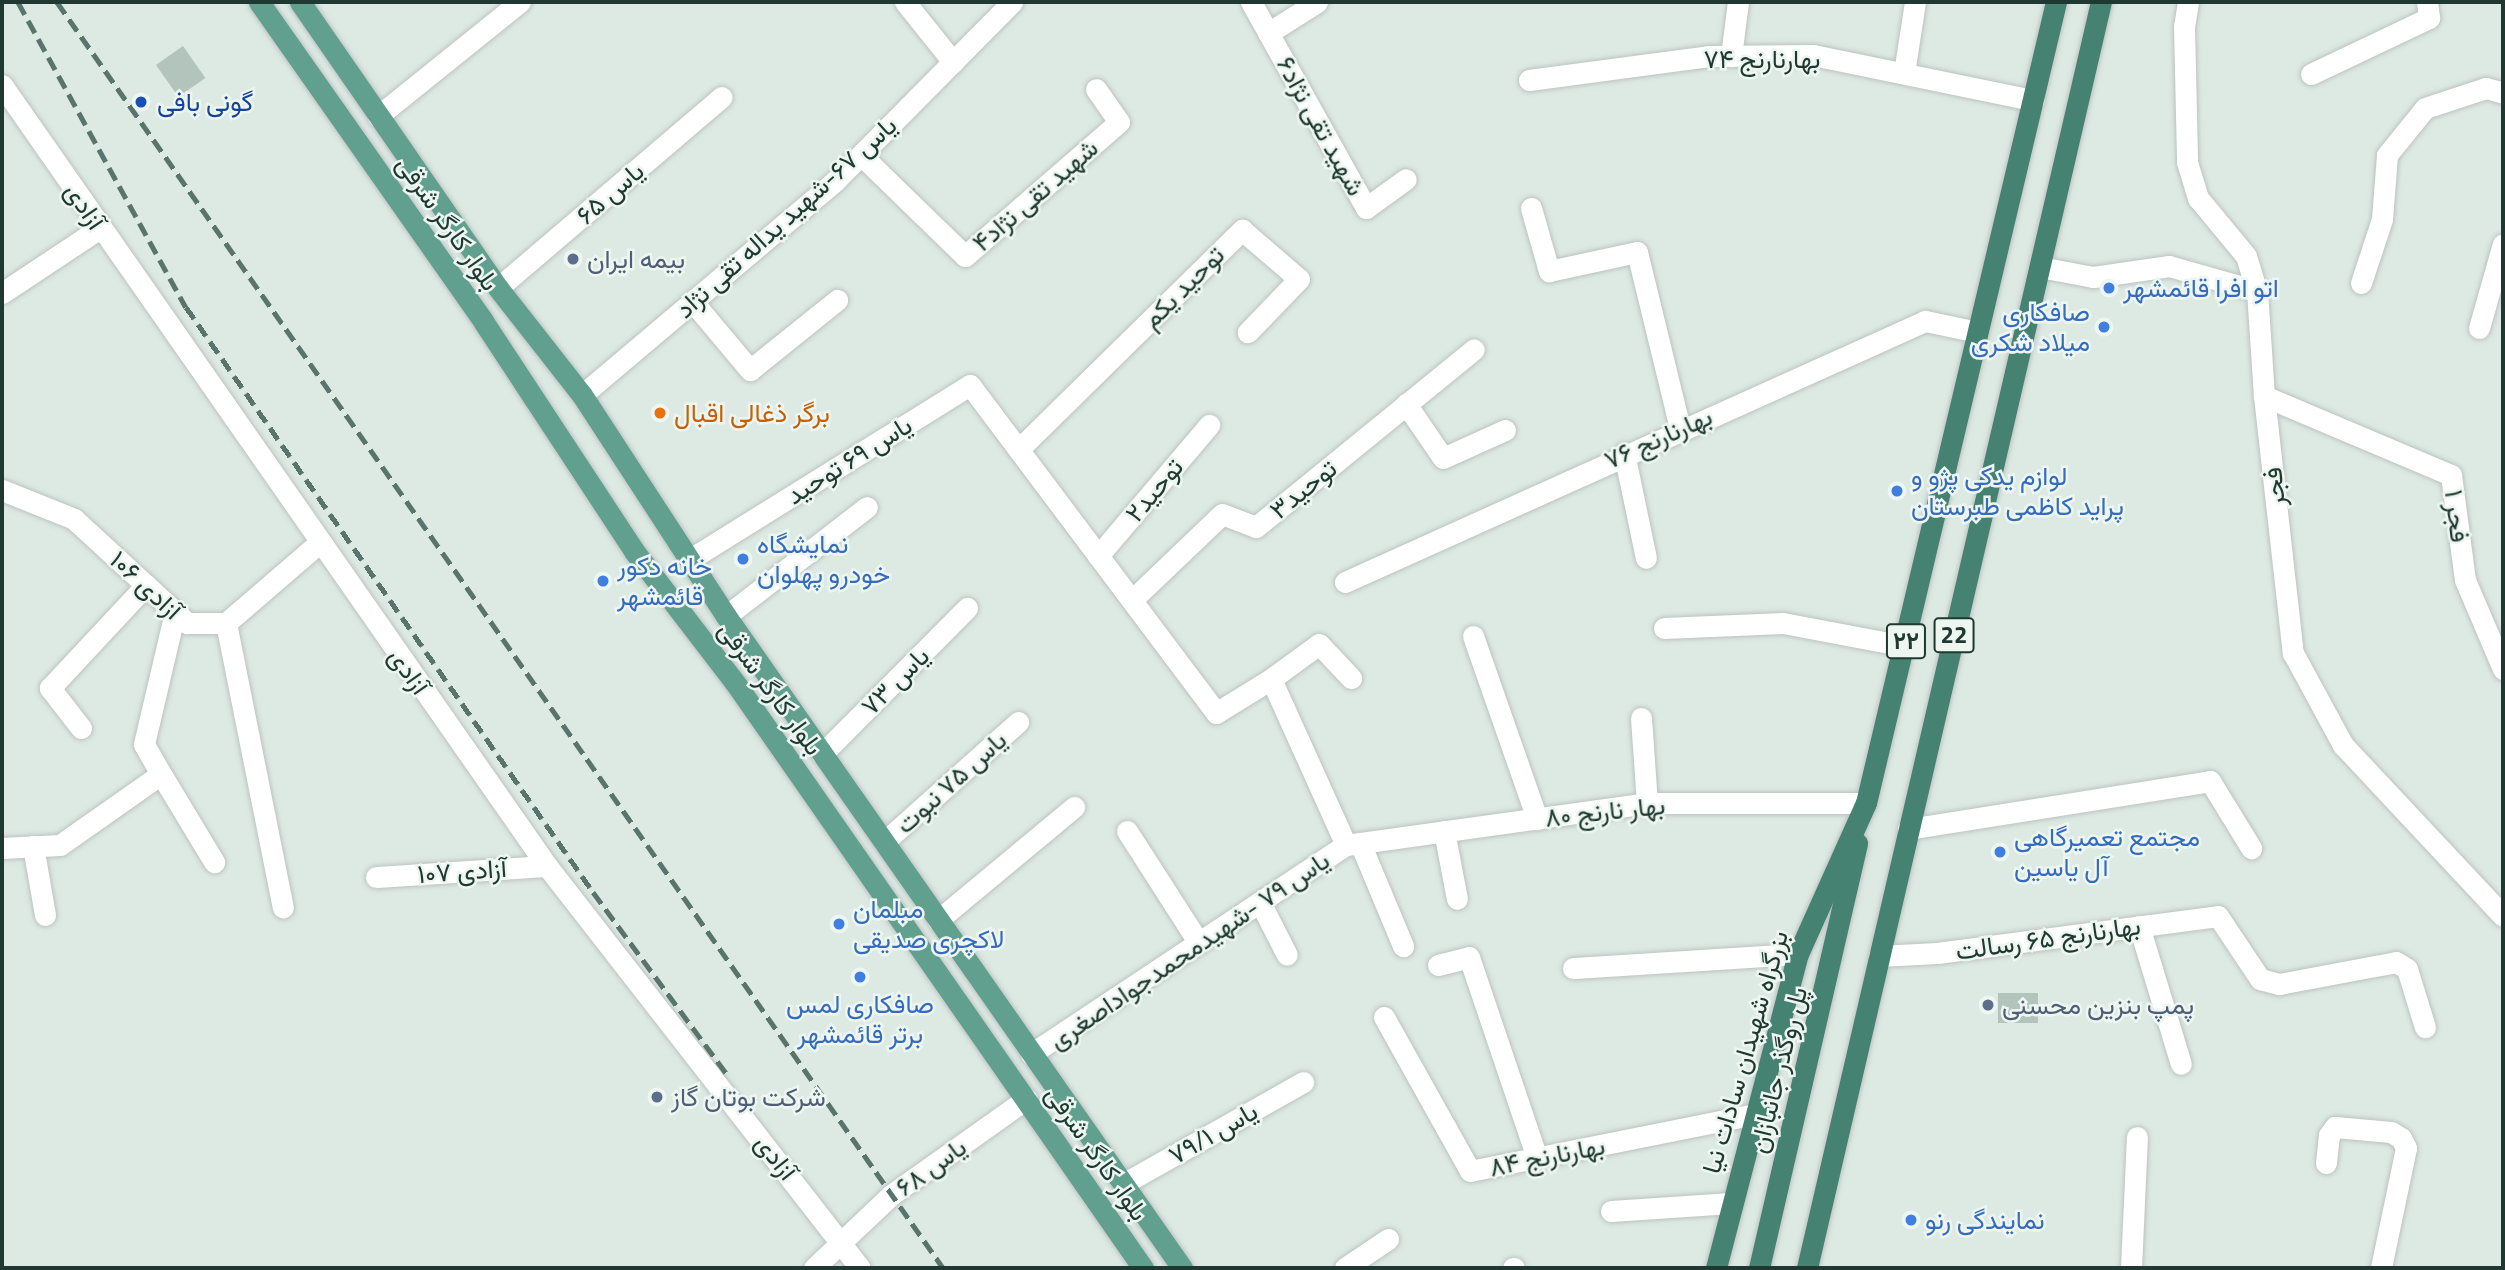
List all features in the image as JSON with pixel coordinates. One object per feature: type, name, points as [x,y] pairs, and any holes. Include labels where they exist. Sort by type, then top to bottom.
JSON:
[{"type":"highway","name":"بزرگراه شهیدان سادات نیا","points":[[1716,1268],[1798,954],[1866,803],[2056,2]]},
{"type":"highway","name":"22","points":[[1808,1268],[2101,2]]},
{"type":"highway","name":"پل روگذر جانبازان","points":[[1759,1268],[1831,971],[1866,803]]},
{"type":"main road","name":"بلوار کارگر شرقی","points":[[259,2],[483,321],[634,551],[736,684],[1143,1268]]},
{"type":"main road","name":"بلوار کارگر شرقی","points":[[300,2],[498,289],[582,395],[692,558],[726,616],[1182,1268]]},
{"type":"street","points":[[378,116],[520,2]]},
{"type":"street","points":[[905,2],[953,62]]},
{"type":"street","name":"یاس ۶۷-شهید یداله تقی نژاد","points":[[582,395],[861,155],[1012,2]]},
{"type":"street","name":"شهید تقی نژاد۶","points":[[1251,2],[1366,208],[1406,179]]},
{"type":"street","points":[[1268,33],[1317,2]]},
{"type":"street","points":[[1731,56],[1738,2]]},
{"type":"street","points":[[1904,74],[1915,2]]},
{"type":"street","name":"فجر","points":[[2188,2],[2184,26],[2187,162],[2198,198],[2246,256],[2257,291],[2264,396],[2293,653],[2343,745],[2503,916]]},
{"type":"street","points":[[2311,74],[2430,18],[2427,2]]},
{"type":"street","name":"بهارنارنج ۷۴","points":[[1529,80],[1731,56],[1813,55],[2033,100]]},
{"type":"street","name":"آزادی","points":[[2,85],[319,543],[547,866],[841,1240],[860,1268]]},
{"type":"street","points":[[2361,283],[2382,219],[2387,155],[2425,108],[2486,88],[2503,93]]},
{"type":"street","name":"شهید تقی نژاد۴","points":[[861,155],[965,256],[1119,122],[1096,89]]},
{"type":"street","name":"یاس ۶۵","points":[[498,289],[722,97]]},
{"type":"street","points":[[1531,208],[1549,271],[1637,252],[1680,429]]},
{"type":"street","points":[[2,293],[100,228]]},
{"type":"street","name":"توحید یکم","points":[[1019,449],[1242,230],[1299,279],[1248,332]]},
{"type":"street","points":[[2479,328],[2503,244]]},
{"type":"street","points":[[2040,267],[2093,277],[2169,266],[2257,291]]},
{"type":"street","points":[[692,302],[750,370],[837,300]]},
{"type":"street","name":"بهارنارنج ۷۶","points":[[1345,582],[1624,453],[1925,321],[1977,332]]},
{"type":"street","name":"توحید۳","points":[[1132,600],[1222,514],[1256,527],[1474,349]]},
{"type":"street","name":"یاس ۶۹ توحید","points":[[692,558],[970,385],[1019,449]]},
{"type":"street","name":"فجر ۱","points":[[2264,396],[2451,475],[2465,580],[2503,669]]},
{"type":"street","points":[[1406,404],[1443,458],[1506,430]]},
{"type":"street","name":"توحید۲","points":[[1098,556],[1209,425]]},
{"type":"street","points":[[1019,449],[1216,713],[1271,679],[1319,644],[1351,678]]},
{"type":"street","points":[[1624,453],[1646,558]]},
{"type":"street","name":"آزادی ۱۰۶","points":[[2,490],[74,519],[187,623],[226,623]]},
{"type":"street","points":[[726,616],[867,507]]},
{"type":"street","points":[[283,907],[226,623],[319,543]]},
{"type":"street","points":[[81,728],[50,688],[146,584]]},
{"type":"street","name":"یاس ۷۳","points":[[822,754],[967,608]]},
{"type":"street","points":[[175,612],[144,744],[214,862]]},
{"type":"street","points":[[1664,628],[1783,623],[1905,646]]},
{"type":"street","points":[[1473,636],[1537,818]]},
{"type":"street","points":[[1271,679],[1403,946]]},
{"type":"street","points":[[1641,718],[1647,803]]},
{"type":"street","name":"یاس ۷۵ نبوت","points":[[884,842],[1018,722]]},
{"type":"street","points":[[2,848],[60,845],[160,774]]},
{"type":"street","points":[[1908,829],[2210,781],[2251,848]]},
{"type":"street","name":"بهار نارنج ۸۰","points":[[1353,844],[1647,803],[1866,803]]},
{"type":"street","points":[[938,920],[1074,807]]},
{"type":"street","points":[[1127,831],[1199,943]]},
{"type":"street","points":[[1444,831],[1457,899]]},
{"type":"street","name":"یاس ۷۹ -شهیدمحمدجواداصغری","points":[[1031,1054],[1260,902],[1353,844]]},
{"type":"street","points":[[33,846],[45,915]]},
{"type":"street","name":"آزادی ۱۰۷","points":[[376,877],[547,866]]},
{"type":"street","points":[[1260,902],[1287,956]]},
{"type":"street","name":"بهارنارنج ۶۵ رسالت","points":[[1879,956],[1937,953],[2218,916],[2260,979],[2279,984],[2396,962],[2407,970],[2425,1027]]},
{"type":"street","points":[[2139,926],[2181,1064]]},
{"type":"street","points":[[1573,968],[1798,954]]},
{"type":"street","points":[[1438,965],[1469,957],[1537,1158]]},
{"type":"street","name":"بهارنارنج ۸۴","points":[[1384,1017],[1470,1171],[1756,1114]]},
{"type":"street","name":"یاس ۷۹/۱","points":[[1123,1184],[1303,1082]]},
{"type":"street","name":"یاس ۶۸","points":[[814,1268],[891,1195],[1026,1099]]},
{"type":"street","points":[[2326,1163],[2329,1135],[2335,1127],[2391,1132],[2401,1138],[2406,1149],[2381,1268]]},
{"type":"street","points":[[2131,1268],[2137,1137]]},
{"type":"street","points":[[1611,1211],[1731,1203]]},
{"type":"street","points":[[1345,1268],[1388,1239]]},
{"type":"building","points":[[183,46],[205,78],[178,97],[156,65]]},
{"type":"building","points":[[1998,993],[2038,993],[2038,1023],[1998,1023]]},
{"type":"railway","points":[[18,2],[186,307],[593,892],[726,1073]]},
{"type":"railway","points":[[57,2],[943,1268]]},
{"type":"place","name":"گونی بافی","points":[[141,102]]},
{"type":"place","name":"بیمه ایران","points":[[573,259]]},
{"type":"place","name":"اتو افرا قائمشهر","points":[[2109,288]]},
{"type":"place","name":"صافکاری میلاد شکری","points":[[2104,327]]},
{"type":"place","name":"برگر ذغالی اقبال","points":[[660,413]]},
{"type":"place","name":"لوازم یدکی پژو و پراید کاظمی طبرستان","points":[[1897,491]]},
{"type":"place","name":"نمایشگاه خودرو پهلوان","points":[[743,559]]},
{"type":"place","name":"خانه دکور قائمشهر","points":[[603,581]]},
{"type":"place","name":"مجتمع تعمیرگاهی آل یاسین","points":[[2000,852]]},
{"type":"place","name":"مبلمان لاکچری صدیقی","points":[[839,924]]},
{"type":"place","name":"صافکاری لمس برتر قائمشهر","points":[[860,977]]},
{"type":"place","name":"پمپ بنزین محسنی","points":[[1988,1005]]},
{"type":"place","name":"شرکت بوتان گاز","points":[[657,1097]]},
{"type":"place","name":"نمایندگی رنو","points":[[1911,1220]]}]
